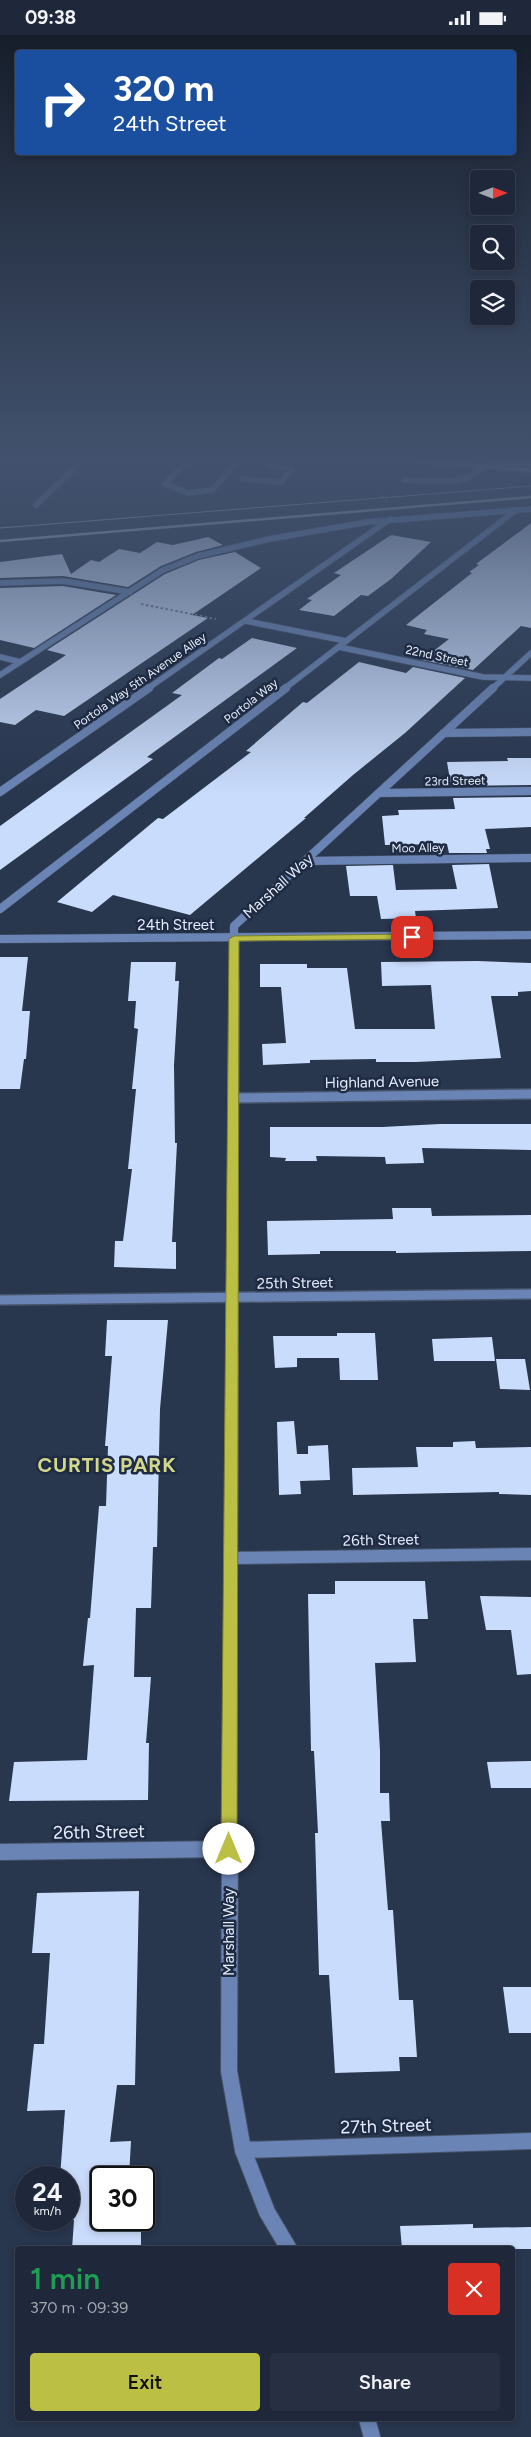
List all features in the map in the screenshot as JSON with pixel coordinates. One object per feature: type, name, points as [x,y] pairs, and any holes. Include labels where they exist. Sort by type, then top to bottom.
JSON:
[{"type":"street","points":[[0,675],[163,570]]},
{"type":"street","name":"Portola Way 5th Avenue Alley","points":[[0,792],[318,570]]},
{"type":"street","name":"Portola Way","points":[[0,909],[438,570]]},
{"type":"street","points":[[0,583],[64,581],[130,592]]},
{"type":"street","points":[[244,622],[346,641]]},
{"type":"street","name":"22nd Street","points":[[339,647],[483,677],[531,678]]},
{"type":"street","name":"Marshall Way","points":[[287,2246],[267,2212],[243,2150],[229,2071],[234,926],[531,653]]},
{"type":"street","points":[[0,657],[20,661]]},
{"type":"street","points":[[444,733],[531,732]]},
{"type":"street","name":"23rd Street","points":[[379,793],[531,791]]},
{"type":"street","name":"Moo Alley","points":[[304,861],[531,858]]},
{"type":"street","name":"24th Street","points":[[0,939],[234,939],[531,935]]},
{"type":"street","name":"Highland Avenue","points":[[234,1098],[531,1094]]},
{"type":"street","name":"25th Street","points":[[0,1300],[232,1299],[531,1294]]},
{"type":"street","name":"26th Street","points":[[231,1558],[531,1554]]},
{"type":"street","name":"26th Street","points":[[0,1852],[229,1849]]},
{"type":"street","name":"27th Street","points":[[243,2150],[531,2141]]},
{"type":"street","points":[[368,2421],[372,2437]]},
{"type":"path","points":[[118,600],[244,622]]},
{"type":"building","points":[[0,570],[69,570],[71,574],[77,570],[155,570],[128,587],[63,576],[0,578]]},
{"type":"building","points":[[174,570],[258,570],[192,615],[208,618],[64,716],[36,710],[15,725],[0,722],[0,699],[66,655],[47,650],[165,574]]},
{"type":"building","points":[[338,570],[401,570],[368,596],[361,595],[334,616],[299,610],[312,600],[307,599],[341,575],[334,573]]},
{"type":"building","points":[[472,570],[531,570],[531,628],[521,626],[473,670],[422,660],[449,639],[424,634],[427,630],[406,625],[472,573],[469,572]]},
{"type":"building","points":[[63,586],[116,595],[34,648],[0,640],[0,588]]},
{"type":"building","points":[[252,638],[297,648],[147,757],[153,759],[0,870],[0,826],[182,695],[172,693],[219,658],[222,659]]},
{"type":"building","points":[[359,662],[406,673],[413,667],[465,678],[405,733],[353,775],[304,818],[306,818],[190,915],[113,895],[92,912],[57,902],[158,818],[163,819],[251,752],[246,751],[303,702],[307,703]]},
{"type":"building","points":[[507,758],[531,758],[531,785],[451,786],[447,762],[508,761]]},
{"type":"building","points":[[531,797],[531,827],[485,829],[490,849],[486,849],[487,853],[449,853],[447,844],[385,845],[382,816],[399,815],[398,810],[455,809],[453,798]]},
{"type":"building","points":[[489,864],[498,908],[415,911],[416,918],[381,919],[377,896],[350,896],[346,866],[393,865],[396,890],[457,889],[452,865]]},
{"type":"building","points":[[0,957],[28,957],[22,1011],[30,1011],[26,1059],[24,1059],[20,1089],[0,1089]]},
{"type":"building","points":[[478,961],[531,963],[531,991],[518,992],[518,996],[491,996],[501,1058],[416,1062],[376,1062],[376,1059],[310,1060],[310,1063],[263,1065],[262,1044],[286,1043],[281,987],[260,987],[260,964],[307,964],[307,968],[347,968],[355,1029],[435,1029],[431,985],[382,986],[381,962]]},
{"type":"building","points":[[131,962],[176,962],[175,981],[179,981],[174,1065],[175,1143],[177,1143],[172,1242],[176,1242],[176,1269],[114,1267],[115,1241],[123,1241],[132,1169],[128,1169],[136,1089],[132,1089],[138,1029],[134,1028],[136,1001],[128,1001]]},
{"type":"building","points":[[440,1124],[531,1124],[531,1150],[422,1148],[424,1163],[386,1164],[385,1157],[316,1156],[317,1161],[285,1161],[286,1158],[270,1157],[270,1127],[382,1127]]},
{"type":"building","points":[[392,1208],[431,1208],[432,1216],[531,1215],[531,1251],[396,1253],[396,1251],[320,1251],[320,1254],[268,1255],[267,1221],[393,1219]]},
{"type":"building","points":[[107,1320],[168,1320],[160,1409],[157,1547],[153,1547],[151,1608],[136,1608],[134,1677],[151,1677],[146,1743],[149,1743],[148,1800],[9,1801],[14,1762],[87,1760],[94,1665],[83,1666],[88,1618],[90,1618],[99,1506],[106,1506],[108,1446],[105,1446],[112,1356],[105,1356]]},
{"type":"building","points":[[337,1333],[375,1333],[378,1380],[340,1380],[339,1358],[297,1358],[297,1367],[275,1368],[273,1336],[337,1336]]},
{"type":"building","points":[[492,1337],[495,1361],[434,1361],[432,1339]]},
{"type":"building","points":[[496,1359],[525,1359],[530,1390],[500,1389]]},
{"type":"building","points":[[294,1421],[297,1454],[308,1454],[308,1446],[328,1445],[330,1480],[300,1481],[301,1494],[279,1495],[277,1422]]},
{"type":"building","points":[[475,1441],[476,1448],[531,1447],[531,1495],[499,1494],[499,1492],[353,1495],[352,1468],[418,1467],[416,1447],[453,1447],[453,1442]]},
{"type":"building","points":[[335,1581],[425,1581],[428,1619],[413,1619],[416,1662],[375,1663],[380,1751],[380,1793],[389,1793],[390,1821],[381,1821],[388,1910],[393,1910],[399,2000],[413,2000],[417,2057],[399,2057],[400,2071],[335,2073],[329,1975],[319,1975],[315,1833],[318,1833],[314,1751],[311,1751],[308,1594],[335,1594]]},
{"type":"building","points":[[480,1596],[531,1597],[531,1674],[517,1675],[511,1630],[486,1630]]},
{"type":"building","points":[[531,1761],[531,1788],[491,1788],[487,1762]]},
{"type":"building","points":[[139,1891],[135,2085],[117,2085],[110,2142],[131,2141],[130,2166],[90,2166],[90,2231],[141,2231],[141,2246],[72,2246],[73,2231],[80,2231],[80,2166],[61,2166],[65,2110],[27,2111],[34,2044],[44,2044],[50,1953],[32,1953],[37,1893]]},
{"type":"building","points":[[503,1987],[531,1987],[531,2033],[509,2033]]},
{"type":"building","points":[[473,2224],[473,2228],[531,2227],[531,2249],[515,2249],[515,2246],[402,2246],[400,2226]]},
{"type":"district","name":"CURTIS PARK","points":[[107,1465]]},
{"type":"route","points":[[229,1849],[234,939],[412,937]]}]
